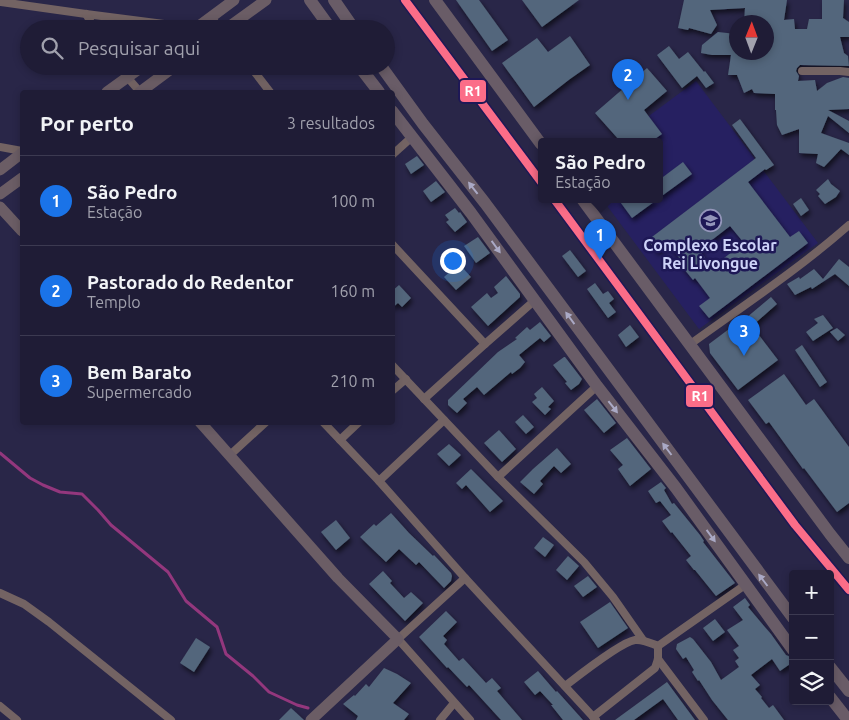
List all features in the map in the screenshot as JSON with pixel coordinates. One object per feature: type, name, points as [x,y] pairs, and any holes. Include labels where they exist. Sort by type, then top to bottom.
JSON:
[{"type":"main road","points":[[310,0],[325,20]]},
{"type":"main road","points":[[334,0],[348,20]]},
{"type":"main road","points":[[435,0],[538,140]]},
{"type":"main road","points":[[366,75],[377,90]]},
{"type":"main road","points":[[389,75],[791,615]]},
{"type":"main road","points":[[395,115],[471,213],[597,386],[676,488],[789,645]]},
{"type":"main road","points":[[471,213],[485,203]]},
{"type":"main road","points":[[585,203],[849,558]]},
{"type":"main road","points":[[676,488],[689,479]]},
{"type":"main road","points":[[834,672],[849,691]]},
{"type":"main road","points":[[834,702],[848,720]]},
{"type":"street","points":[[207,20],[234,0]]},
{"type":"street","points":[[238,20],[266,0]]},
{"type":"street","points":[[1,2],[130,20]]},
{"type":"street","points":[[86,14],[90,20]]},
{"type":"street","points":[[802,71],[849,72]]},
{"type":"street","points":[[126,75],[138,90]]},
{"type":"street","points":[[110,90],[132,75]]},
{"type":"street","points":[[143,90],[163,75]]},
{"type":"street","points":[[257,75],[268,90]]},
{"type":"street","points":[[395,152],[412,137]]},
{"type":"street","points":[[0,147],[20,152]]},
{"type":"street","points":[[0,170],[20,154]]},
{"type":"street","points":[[0,194],[20,179]]},
{"type":"street","points":[[0,207],[20,229]]},
{"type":"street","points":[[689,345],[794,270],[849,225]]},
{"type":"street","points":[[395,247],[485,344]]},
{"type":"street","points":[[424,399],[534,301]]},
{"type":"street","points":[[395,368],[498,477],[584,562],[613,597],[643,640]]},
{"type":"street","points":[[395,388],[406,379]]},
{"type":"street","points":[[498,477],[597,386]]},
{"type":"street","points":[[379,481],[444,420]]},
{"type":"street","points":[[203,425],[338,578],[398,639],[470,720]]},
{"type":"street","points":[[230,455],[263,425]]},
{"type":"street","points":[[326,425],[594,718],[655,668],[658,659],[658,646]]},
{"type":"street","points":[[340,440],[356,425]]},
{"type":"street","points":[[311,720],[465,578]]},
{"type":"street","points":[[658,646],[745,585]]},
{"type":"street","points":[[0,593],[24,604],[49,622],[171,720]]},
{"type":"street","points":[[564,686],[617,648],[632,640],[643,640],[658,646]]},
{"type":"street","points":[[658,659],[704,720]]},
{"type":"street","points":[[440,720],[454,703]]},
{"type":"street","points":[[0,706],[17,720]]},
{"type":"shaded area","name":"Complexo Escolar Rei Livongue","points":[[696,81],[818,243],[699,329],[605,203],[663,203],[663,138],[619,138]]},
{"type":"building","points":[[456,0],[479,0],[508,40],[492,51]]},
{"type":"building","points":[[522,0],[579,0],[542,27]]},
{"type":"building","points":[[684,0],[787,0],[784,20],[794,19],[795,29],[807,29],[809,19],[822,19],[822,0],[844,0],[843,18],[849,22],[849,37],[840,37],[844,53],[848,56],[849,66],[800,65],[796,71],[799,76],[798,81],[815,80],[817,91],[827,83],[843,77],[849,78],[849,109],[828,110],[849,121],[849,133],[828,116],[821,133],[849,143],[849,155],[841,149],[824,167],[816,163],[818,154],[799,153],[799,129],[782,135],[777,125],[775,94],[754,93],[752,89],[744,93],[737,75],[728,75],[730,60],[774,60],[774,15],[744,15],[745,8],[710,10],[717,25],[711,34],[689,28],[688,30],[678,28]]},
{"type":"building","points":[[718,32],[729,33],[729,55],[701,53],[702,45]]},
{"type":"building","points":[[570,36],[590,65],[534,107],[502,63],[537,38],[548,52]]},
{"type":"building","points":[[669,46],[679,59],[688,52],[714,83],[706,88],[697,76],[682,88],[657,55]]},
{"type":"building","points":[[647,68],[667,91],[644,110],[662,134],[656,138],[617,138],[595,113]]},
{"type":"building","points":[[740,119],[774,165],[765,169],[748,182],[790,237],[799,231],[808,243],[709,318],[699,306],[710,298],[695,278],[693,280],[680,264],[682,262],[669,244],[657,252],[648,240],[756,158],[732,125]],"holes":[[[730,226],[744,243],[712,267],[699,250]]]},
{"type":"building","points":[[417,156],[424,165],[411,174],[405,164]]},
{"type":"building","points":[[683,162],[692,174],[663,195],[663,177]]},
{"type":"building","points":[[828,179],[840,191],[836,197],[825,204],[818,196],[820,194],[816,190]]},
{"type":"building","points":[[436,181],[445,192],[431,202],[423,191]]},
{"type":"building","points":[[801,198],[809,210],[801,216],[793,204]]},
{"type":"building","points":[[621,203],[653,203],[632,218]]},
{"type":"building","points":[[455,208],[467,222],[455,232],[446,222],[449,220],[445,215]]},
{"type":"building","points":[[478,237],[490,253],[476,263],[464,246]]},
{"type":"building","points":[[570,250],[586,271],[578,277],[562,256]]},
{"type":"building","points":[[839,259],[849,267],[849,286],[835,274],[812,289],[811,287],[795,295],[787,284],[799,277],[800,279],[814,269],[823,279]]},
{"type":"building","points":[[459,264],[471,277],[456,290],[444,277]]},
{"type":"building","points":[[506,276],[520,294],[520,297],[488,326],[471,307],[487,293],[491,298],[498,293],[494,287]]},
{"type":"building","points":[[595,283],[603,294],[608,291],[614,299],[609,303],[616,312],[608,318],[587,289]]},
{"type":"building","points":[[399,285],[411,298],[402,307],[398,303],[395,306],[395,288]]},
{"type":"building","points":[[771,297],[777,304],[752,326],[778,360],[738,390],[710,353],[709,344],[746,318]]},
{"type":"building","points":[[823,315],[833,328],[813,341],[806,332],[818,323],[814,319]]},
{"type":"building","points":[[540,322],[551,336],[544,342],[540,338],[519,355],[525,362],[520,368],[512,374],[511,372],[484,395],[477,387],[463,399],[467,403],[457,413],[448,405],[448,400],[498,352],[517,339],[515,338],[527,327],[530,330]]},
{"type":"building","points":[[630,325],[639,337],[626,347],[618,335]]},
{"type":"building","points":[[837,328],[845,335],[838,341],[830,332]]},
{"type":"building","points":[[802,345],[827,382],[820,387],[795,350]]},
{"type":"building","points":[[564,357],[582,379],[571,390],[553,365]]},
{"type":"building","points":[[784,374],[806,405],[814,399],[849,447],[849,503],[837,512],[769,422],[766,424],[748,400]]},
{"type":"building","points":[[542,387],[554,401],[548,407],[551,409],[545,415],[532,402],[537,398],[534,394]]},
{"type":"building","points":[[597,399],[616,423],[604,433],[584,410]]},
{"type":"building","points":[[523,415],[534,427],[526,434],[515,422]]},
{"type":"building","points":[[499,430],[516,449],[502,462],[484,443]]},
{"type":"building","points":[[627,438],[651,469],[630,486],[618,469],[623,465],[610,450]]},
{"type":"building","points":[[449,444],[461,455],[449,466],[437,454]]},
{"type":"building","points":[[557,448],[571,464],[561,473],[554,466],[540,481],[543,484],[534,494],[520,482]]},
{"type":"building","points":[[471,469],[503,501],[490,512],[466,485],[462,489],[456,483]]},
{"type":"building","points":[[661,482],[666,488],[664,490],[672,504],[674,503],[700,535],[703,542],[735,583],[716,596],[686,560],[691,556],[662,521],[671,515],[660,501],[656,503],[648,491]]},
{"type":"building","points":[[391,513],[451,573],[451,581],[444,588],[419,562],[416,565],[399,549],[386,562],[360,537],[374,524],[376,526]]},
{"type":"building","points":[[336,520],[350,538],[336,550],[321,532]]},
{"type":"building","points":[[543,537],[554,545],[545,557],[534,548]]},
{"type":"building","points":[[568,556],[579,566],[567,580],[556,570]]},
{"type":"building","points":[[383,571],[392,581],[390,583],[404,598],[411,592],[423,603],[405,621],[369,584]]},
{"type":"building","points":[[588,576],[597,587],[583,597],[574,586]]},
{"type":"building","points":[[745,598],[750,605],[748,607],[789,656],[789,665],[780,671],[772,659],[751,675],[760,685],[755,689],[761,698],[769,708],[773,705],[784,720],[728,720],[692,672],[694,670],[686,657],[683,659],[676,649],[677,644],[690,637],[693,639],[711,662],[721,680],[739,667],[735,661],[739,658],[733,650],[739,646],[727,630],[743,620],[733,607]]},
{"type":"building","points":[[610,602],[628,628],[598,648],[580,622]]},
{"type":"building","points":[[446,611],[457,622],[443,636],[447,640],[444,644],[459,661],[463,658],[486,683],[492,678],[501,688],[497,691],[522,720],[501,720],[469,685],[467,687],[447,668],[419,637]]},
{"type":"building","points":[[715,619],[725,632],[713,641],[703,628]]},
{"type":"building","points":[[196,638],[210,647],[194,672],[180,663]]},
{"type":"building","points":[[384,668],[411,683],[393,703],[409,714],[404,720],[356,720],[358,716],[343,704],[355,696],[366,684],[369,687]]},
{"type":"building","points":[[538,671],[583,720],[563,720],[540,691],[535,695],[524,682]]},
{"type":"building","points":[[667,682],[695,720],[678,720],[663,699],[634,720],[615,720]]},
{"type":"building","points":[[291,708],[304,720],[279,720]]},
{"type":"waterway","points":[[0,453],[30,478],[43,485],[60,492],[82,494],[111,525],[168,572],[186,601],[217,627],[226,654],[269,692],[308,708]]},
{"type":"transit line","name":"R1","points":[[405,0],[538,178]]},
{"type":"transit line","name":"R1","points":[[557,203],[795,525],[849,590]]},
{"type":"place","name":"Pastorado do Redentor","points":[[628,100]]},
{"type":"place","name":"Complexo Escolar Rei Livongue","points":[[710,221]]},
{"type":"place","name":"São Pedro","points":[[600,260]]},
{"type":"place","name":"Bem Barato","points":[[744,356]]}]
